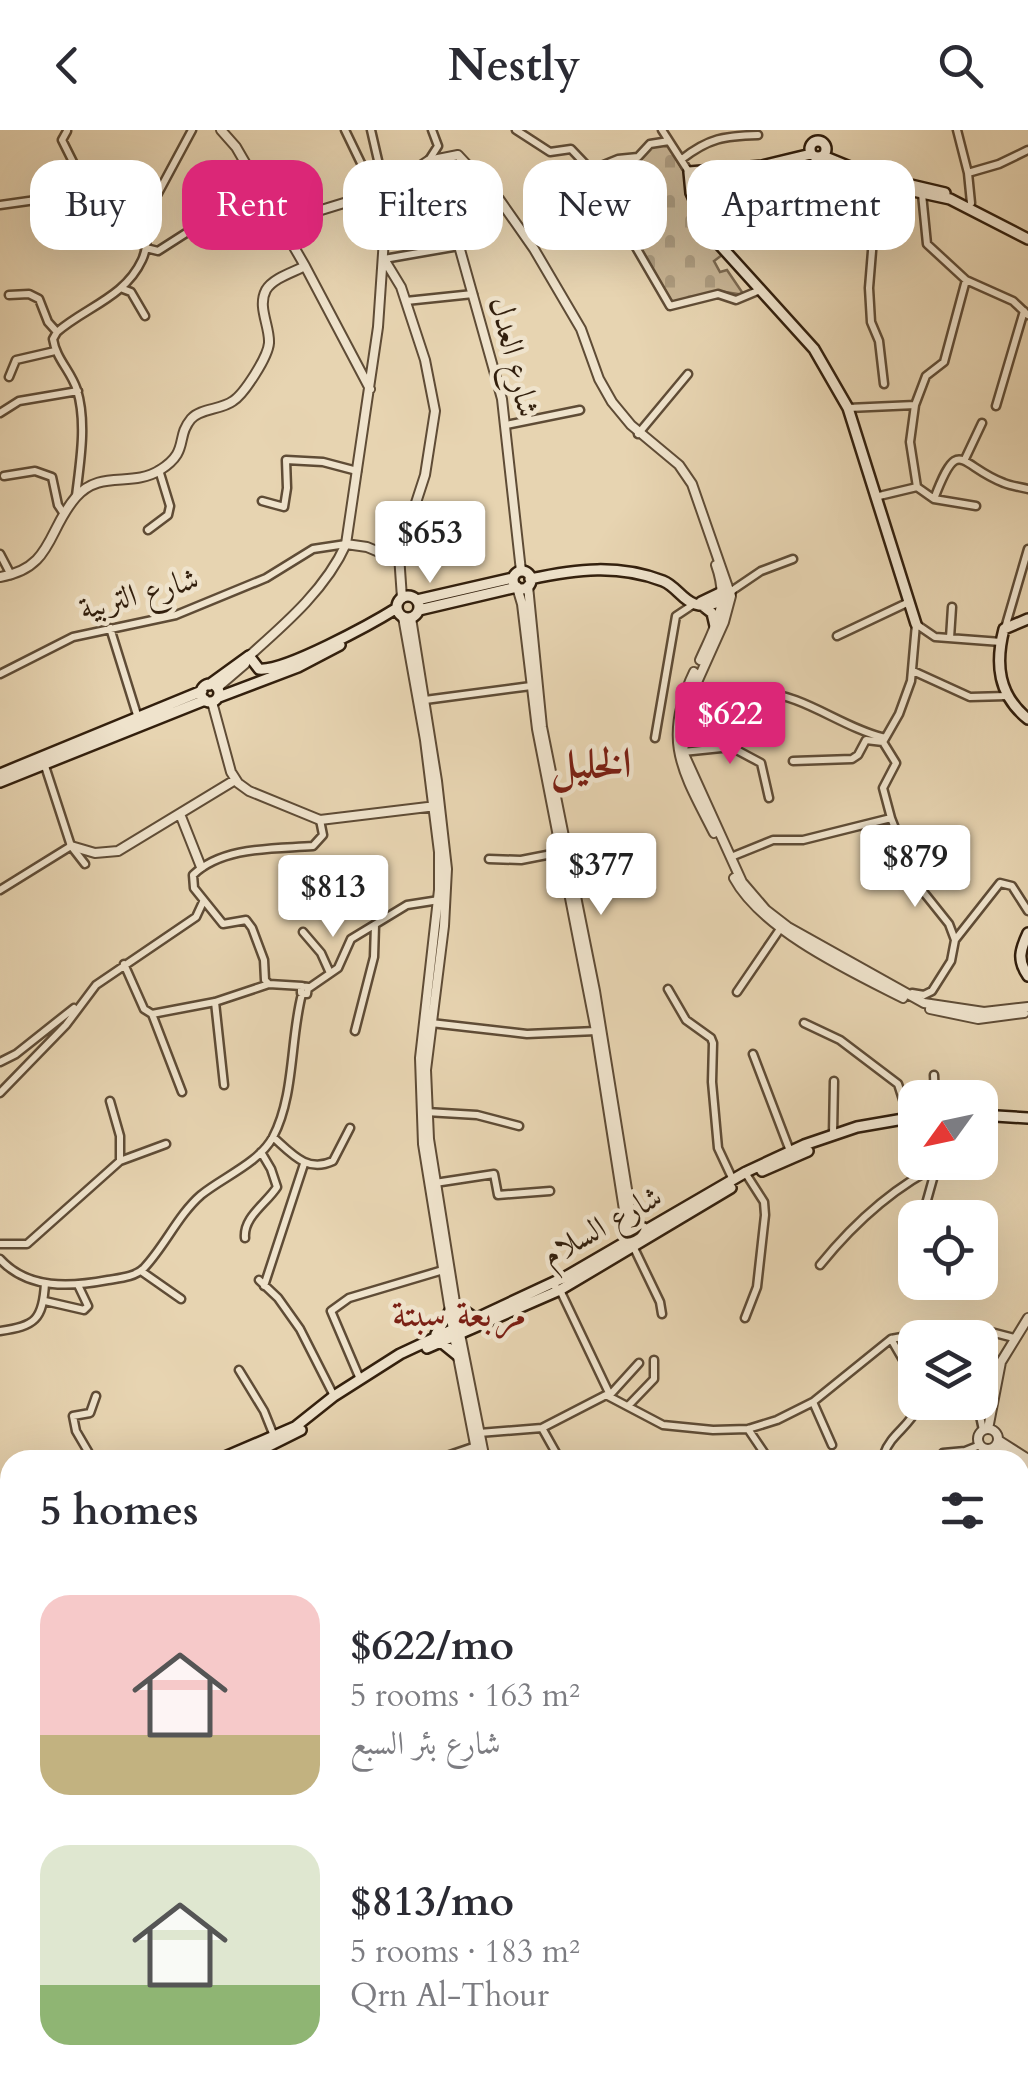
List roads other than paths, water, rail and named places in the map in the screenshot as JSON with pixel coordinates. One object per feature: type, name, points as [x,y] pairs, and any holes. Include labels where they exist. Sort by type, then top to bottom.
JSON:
[{"type":"main road","points":[[817,144],[843,160]]},
{"type":"main road","points":[[777,160],[817,144],[877,173],[954,195],[1028,236]]},
{"type":"main road","points":[[915,191],[950,200],[1028,236]]},
{"type":"main road","points":[[724,250],[814,349],[848,408],[916,624]]},
{"type":"main road","points":[[0,774],[210,694],[249,656],[259,669],[275,668],[407,609],[563,571],[622,570],[669,584],[710,610],[715,626]]},
{"type":"main road","points":[[697,605],[726,594]]},
{"type":"main road","points":[[141,722],[159,710],[298,667],[407,609]]},
{"type":"main road","points":[[1028,619],[1004,629],[999,674],[1007,696],[1028,718]]},
{"type":"main road","points":[[0,782],[43,760]]},
{"type":"main road","points":[[1028,933],[1020,952],[1028,976]]},
{"type":"main road","points":[[998,1113],[1028,1115]]},
{"type":"main road","name":"شارع السلام","points":[[632,1242],[733,1180],[790,1151],[857,1127],[898,1121]]},
{"type":"main road","name":"شارع السلام","points":[[241,1450],[305,1420],[360,1379],[555,1287],[748,1177],[807,1151],[898,1123]]},
{"type":"main road","points":[[633,1222],[648,1230]]},
{"type":"main road","name":"شارع السلام","points":[[456,1332],[476,1319],[555,1287]]},
{"type":"main road","points":[[458,1356],[436,1341],[442,1327],[453,1308],[476,1319]]},
{"type":"main road","name":"شارع السلام","points":[[262,1450],[303,1428],[389,1368],[436,1341]]},
{"type":"street","points":[[162,186],[192,130]]},
{"type":"street","points":[[345,130],[360,160]]},
{"type":"street","points":[[371,130],[378,160]]},
{"type":"street","points":[[429,160],[438,146],[432,130]]},
{"type":"street","points":[[516,130],[550,152],[572,149],[582,160]]},
{"type":"street","points":[[662,130],[687,168]]},
{"type":"street","points":[[957,130],[971,204]]},
{"type":"street","points":[[67,131],[62,140],[71,160]]},
{"type":"street","points":[[224,131],[241,160]]},
{"type":"street","points":[[682,159],[704,142],[730,136],[758,136]]},
{"type":"street","points":[[616,160],[638,157],[650,144],[669,141]]},
{"type":"street","points":[[451,144],[499,199],[534,249],[580,329],[600,391],[618,417],[688,476],[726,594],[724,622],[689,700],[683,752],[750,894],[776,919],[924,1003],[955,1010],[1027,1012]]},
{"type":"street","points":[[968,173],[1028,150]]},
{"type":"street","points":[[433,160],[458,155]]},
{"type":"street","points":[[922,194],[925,241],[966,280],[1013,301],[1026,312],[996,406]]},
{"type":"street","points":[[0,205],[30,200]]},
{"type":"street","points":[[76,496],[82,426],[78,391],[55,351],[54,338],[57,329],[123,288],[145,250]]},
{"type":"street","points":[[295,250],[370,388]]},
{"type":"street","points":[[249,656],[306,602],[340,558],[346,544],[370,388],[383,250]]},
{"type":"street","points":[[384,259],[436,250]]},
{"type":"street","name":"شارع العدل","points":[[460,250],[502,399],[522,580]]},
{"type":"street","points":[[637,250],[670,306],[718,294],[736,300],[760,290]]},
{"type":"street","points":[[872,250],[871,322],[879,341],[884,384]]},
{"type":"street","points":[[384,259],[406,301],[425,360],[435,411],[425,475],[398,560],[425,700],[437,806]]},
{"type":"street","points":[[0,577],[39,559],[76,496],[101,479],[140,479],[160,470],[180,455],[194,415],[234,401],[261,365],[269,344],[265,292],[305,266]]},
{"type":"street","points":[[966,280],[944,362],[926,376],[915,405],[910,442],[917,487],[934,499],[976,506]]},
{"type":"street","points":[[123,288],[131,292],[145,316]]},
{"type":"street","points":[[9,295],[34,294],[48,322],[57,329]]},
{"type":"street","points":[[406,301],[473,294]]},
{"type":"street","points":[[9,377],[16,360],[55,351]]},
{"type":"street","points":[[639,433],[688,374]]},
{"type":"street","points":[[0,414],[19,401],[78,391]]},
{"type":"street","points":[[848,408],[915,405]]},
{"type":"street","points":[[506,425],[580,410]]},
{"type":"street","points":[[965,459],[982,423]]},
{"type":"street","points":[[934,499],[947,466],[954,460],[965,459],[1002,483],[1027,488]]},
{"type":"street","points":[[262,501],[284,507],[288,488],[286,460],[323,462],[357,471]]},
{"type":"street","points":[[148,530],[168,514],[170,506],[160,470]]},
{"type":"street","points":[[4,476],[36,471],[52,476],[58,504],[65,514]]},
{"type":"street","points":[[875,497],[917,487]]},
{"type":"street","points":[[346,544],[367,547],[398,560]]},
{"type":"street","name":"شارع التربية","points":[[0,674],[73,636],[176,615],[266,578],[313,549],[346,544]]},
{"type":"street","points":[[1004,629],[1028,549]]},
{"type":"street","points":[[0,554],[11,575]]},
{"type":"street","points":[[794,560],[760,571],[726,594],[687,688],[679,725],[678,758],[739,888],[780,929],[923,1008],[978,1019],[1027,1012]]},
{"type":"street","points":[[522,580],[540,744],[632,1242],[662,1314]]},
{"type":"street","points":[[522,580],[542,727],[596,992],[633,1222],[632,1242]]},
{"type":"street","points":[[837,636],[910,601]]},
{"type":"street","points":[[655,738],[676,616],[697,605]]},
{"type":"street","points":[[950,638],[952,607]]},
{"type":"street","points":[[407,609],[447,869],[428,1022],[424,1112],[427,1178],[453,1308]]},
{"type":"street","points":[[916,624],[935,637],[1001,642]]},
{"type":"street","points":[[884,740],[913,671],[916,624]]},
{"type":"street","points":[[110,628],[141,722]]},
{"type":"street","points":[[913,671],[970,697],[1007,696]]},
{"type":"street","points":[[425,700],[532,686]]},
{"type":"street","points":[[729,706],[739,706],[758,692],[792,697],[884,740],[896,763],[883,788],[891,818],[917,884],[949,924],[955,940]]},
{"type":"street","points":[[210,694],[235,780],[250,791],[320,820],[437,806]]},
{"type":"street","points":[[793,761],[852,759],[858,756],[866,740],[884,740]]},
{"type":"street","points":[[683,752],[731,746],[761,763],[770,798]]},
{"type":"street","points":[[43,760],[71,846],[84,864]]},
{"type":"street","points":[[0,890],[71,846],[95,853],[118,851],[235,780]]},
{"type":"street","points":[[180,814],[201,867]]},
{"type":"street","points":[[730,858],[773,840],[802,840],[891,818]]},
{"type":"street","points":[[269,984],[252,928],[246,920],[222,924],[192,880],[201,867],[248,851],[314,846],[323,835],[320,820]]},
{"type":"street","points":[[490,859],[521,860],[563,852]]},
{"type":"street","points":[[900,990],[924,996],[932,992],[951,961],[955,940],[1000,882],[1012,886],[1028,911]]},
{"type":"street","points":[[152,1014],[215,1002],[269,984],[304,989],[344,960],[351,939],[407,905],[442,900]]},
{"type":"street","points":[[0,1094],[66,1024],[96,985],[196,916],[206,905]]},
{"type":"street","points":[[355,1031],[374,957],[375,924]]},
{"type":"street","points":[[737,992],[780,929]]},
{"type":"street","points":[[304,932],[330,973]]},
{"type":"street","points":[[124,964],[144,1009],[152,1014],[182,1092]]},
{"type":"street","points":[[0,1259],[24,1276],[45,1283],[78,1285],[126,1277],[142,1270],[198,1197],[261,1152],[273,1137],[286,1092],[294,1024],[304,989]]},
{"type":"street","points":[[668,990],[678,1011],[713,1044],[718,1148],[733,1180]]},
{"type":"street","points":[[215,1002],[224,1085]]},
{"type":"street","points":[[0,1062],[79,1005]]},
{"type":"street","points":[[428,1022],[527,1034],[596,1031]]},
{"type":"street","points":[[804,1022],[840,1040],[898,1084]]},
{"type":"street","points":[[753,1054],[790,1151]]},
{"type":"street","points":[[934,1075],[934,1080]]},
{"type":"street","points":[[833,1136],[834,1081]]},
{"type":"street","points":[[110,1101],[120,1136],[120,1161]]},
{"type":"street","points":[[424,1112],[477,1115],[519,1126]]},
{"type":"street","points":[[424,1112],[458,1356],[478,1450]]},
{"type":"street","points":[[273,1137],[304,1164],[322,1166],[334,1161],[350,1128]]},
{"type":"street","points":[[0,1244],[27,1244],[120,1161],[166,1144]]},
{"type":"street","points":[[246,1238],[244,1230],[251,1216],[276,1187],[261,1152]]},
{"type":"street","points":[[304,1164],[261,1282],[300,1329],[334,1396]]},
{"type":"street","points":[[435,1183],[494,1174],[498,1194],[550,1191]]},
{"type":"street","points":[[744,1318],[758,1287],[765,1216],[764,1202],[748,1177]]},
{"type":"street","points":[[820,1266],[856,1222],[917,1180]]},
{"type":"street","points":[[142,1270],[181,1300]]},
{"type":"street","points":[[360,1379],[331,1311],[348,1298],[444,1270]]},
{"type":"street","points":[[0,1331],[23,1329],[31,1324],[44,1301],[45,1283]]},
{"type":"street","points":[[44,1301],[84,1310],[88,1306],[78,1285]]},
{"type":"street","points":[[555,1287],[610,1395],[662,1425],[713,1430],[748,1428],[777,1420],[814,1402],[891,1339],[934,1331],[992,1332],[1014,1338]]},
{"type":"street","points":[[1009,1450],[996,1444],[985,1448],[978,1436],[985,1430],[1001,1362],[1028,1318]]},
{"type":"street","points":[[456,1332],[480,1450]]},
{"type":"street","points":[[891,1339],[898,1351]]},
{"type":"street","points":[[629,1406],[654,1379],[654,1360]]},
{"type":"street","points":[[477,1433],[542,1428],[610,1395],[639,1363]]},
{"type":"street","points":[[239,1370],[274,1436]]},
{"type":"street","points":[[87,1450],[73,1416],[92,1411],[96,1396]]},
{"type":"street","points":[[814,1402],[832,1445]]},
{"type":"street","points":[[886,1450],[891,1438],[911,1420]]},
{"type":"street","points":[[981,1420],[985,1430]]},
{"type":"street","points":[[542,1428],[554,1450]]},
{"type":"street","points":[[748,1428],[762,1450]]},
{"type":"street","points":[[985,1430],[995,1432],[996,1444]]},
{"type":"street","points":[[996,1444],[1005,1450]]},
{"type":"street","points":[[966,1450],[980,1445]]},
{"type":"street","points":[[464,1450],[476,1446]]},
{"type":"district","name":"الخليل","points":[[591,763]]},
{"type":"district","name":"مربعة سبتة","points":[[459,1314]]}]
